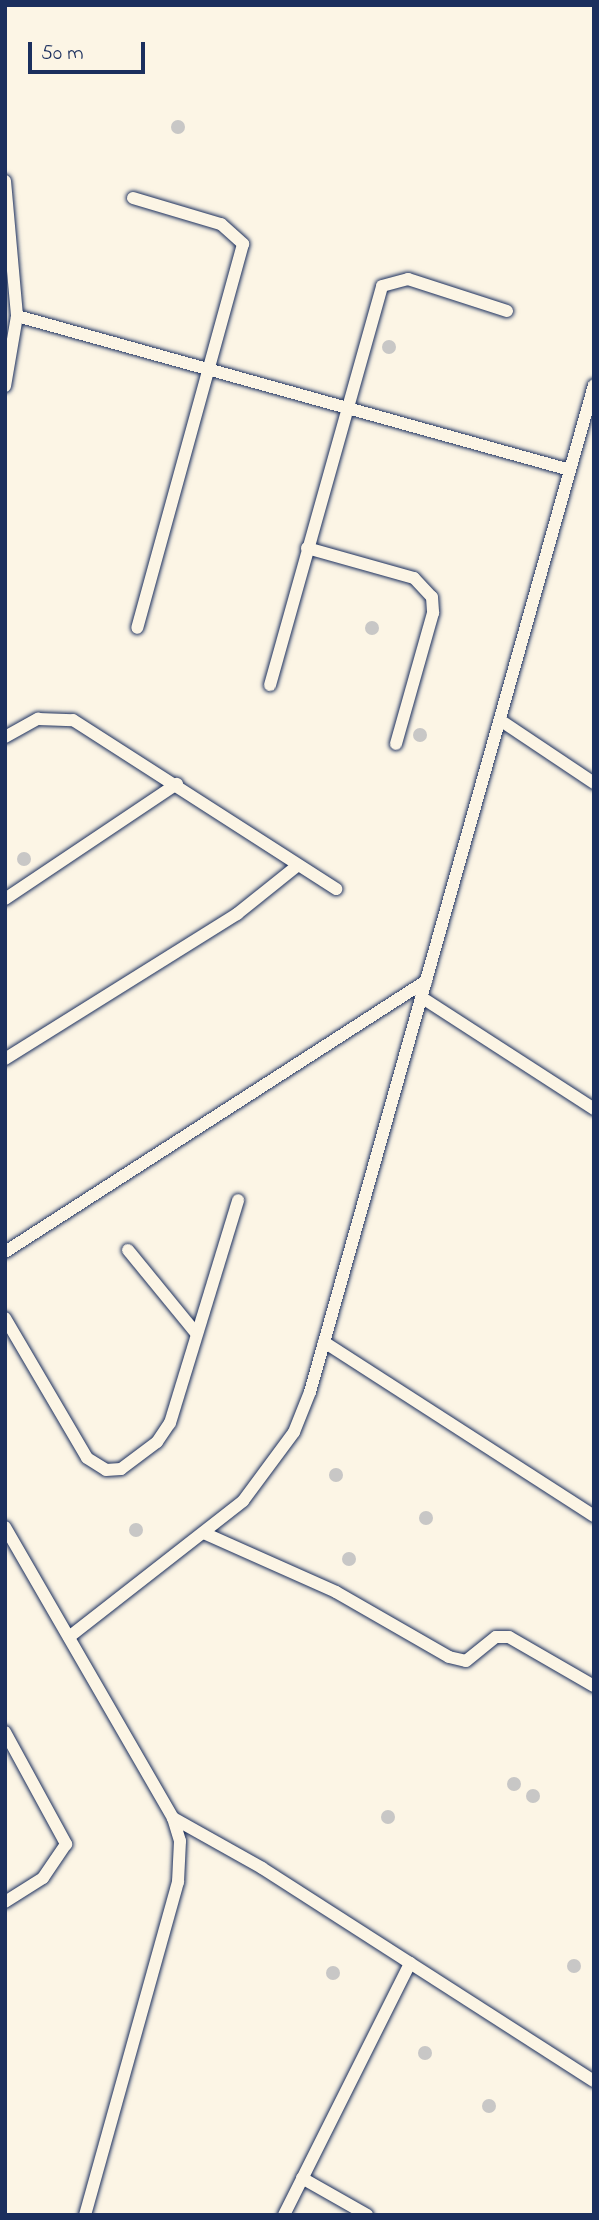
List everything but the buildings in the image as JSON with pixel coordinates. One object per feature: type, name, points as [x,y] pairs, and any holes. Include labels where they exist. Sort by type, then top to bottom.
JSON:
[{"type":"street","points":[[5,181],[17,316],[5,386]]},
{"type":"street","points":[[133,198],[221,224],[243,244],[211,372],[137,628]]},
{"type":"street","points":[[270,685],[345,410],[382,286],[408,279],[506,311]]},
{"type":"street","points":[[17,316],[345,410],[570,470]]},
{"type":"street","points":[[69,1637],[206,1534],[243,1500],[294,1432],[324,1342],[594,385]]},
{"type":"street","points":[[307,548],[414,578],[432,597],[433,613],[396,744]]},
{"type":"street","points":[[5,737],[38,719],[74,720],[336,889]]},
{"type":"street","points":[[500,720],[594,783]]},
{"type":"street","points":[[5,899],[177,784]]},
{"type":"street","points":[[5,1059],[237,914],[298,866]]},
{"type":"street","points":[[5,1252],[426,981]]},
{"type":"street","points":[[421,997],[594,1109]]},
{"type":"street","points":[[5,1318],[87,1458],[106,1471],[139,1458],[164,1433],[238,1199]]},
{"type":"street","points":[[128,1250],[195,1333]]},
{"type":"street","points":[[324,1342],[594,1516]]},
{"type":"street","points":[[5,1527],[173,1818],[182,1861],[85,2215]]},
{"type":"street","points":[[206,1534],[336,1592],[449,1657],[466,1661],[496,1637],[509,1637],[594,1686]]},
{"type":"street","points":[[5,1732],[66,1844],[43,1878],[5,1902]]},
{"type":"street","points":[[173,1818],[410,1963],[594,2081]]},
{"type":"street","points":[[284,2215],[410,1963]]},
{"type":"street","points":[[302,2178],[367,2215]]}]
